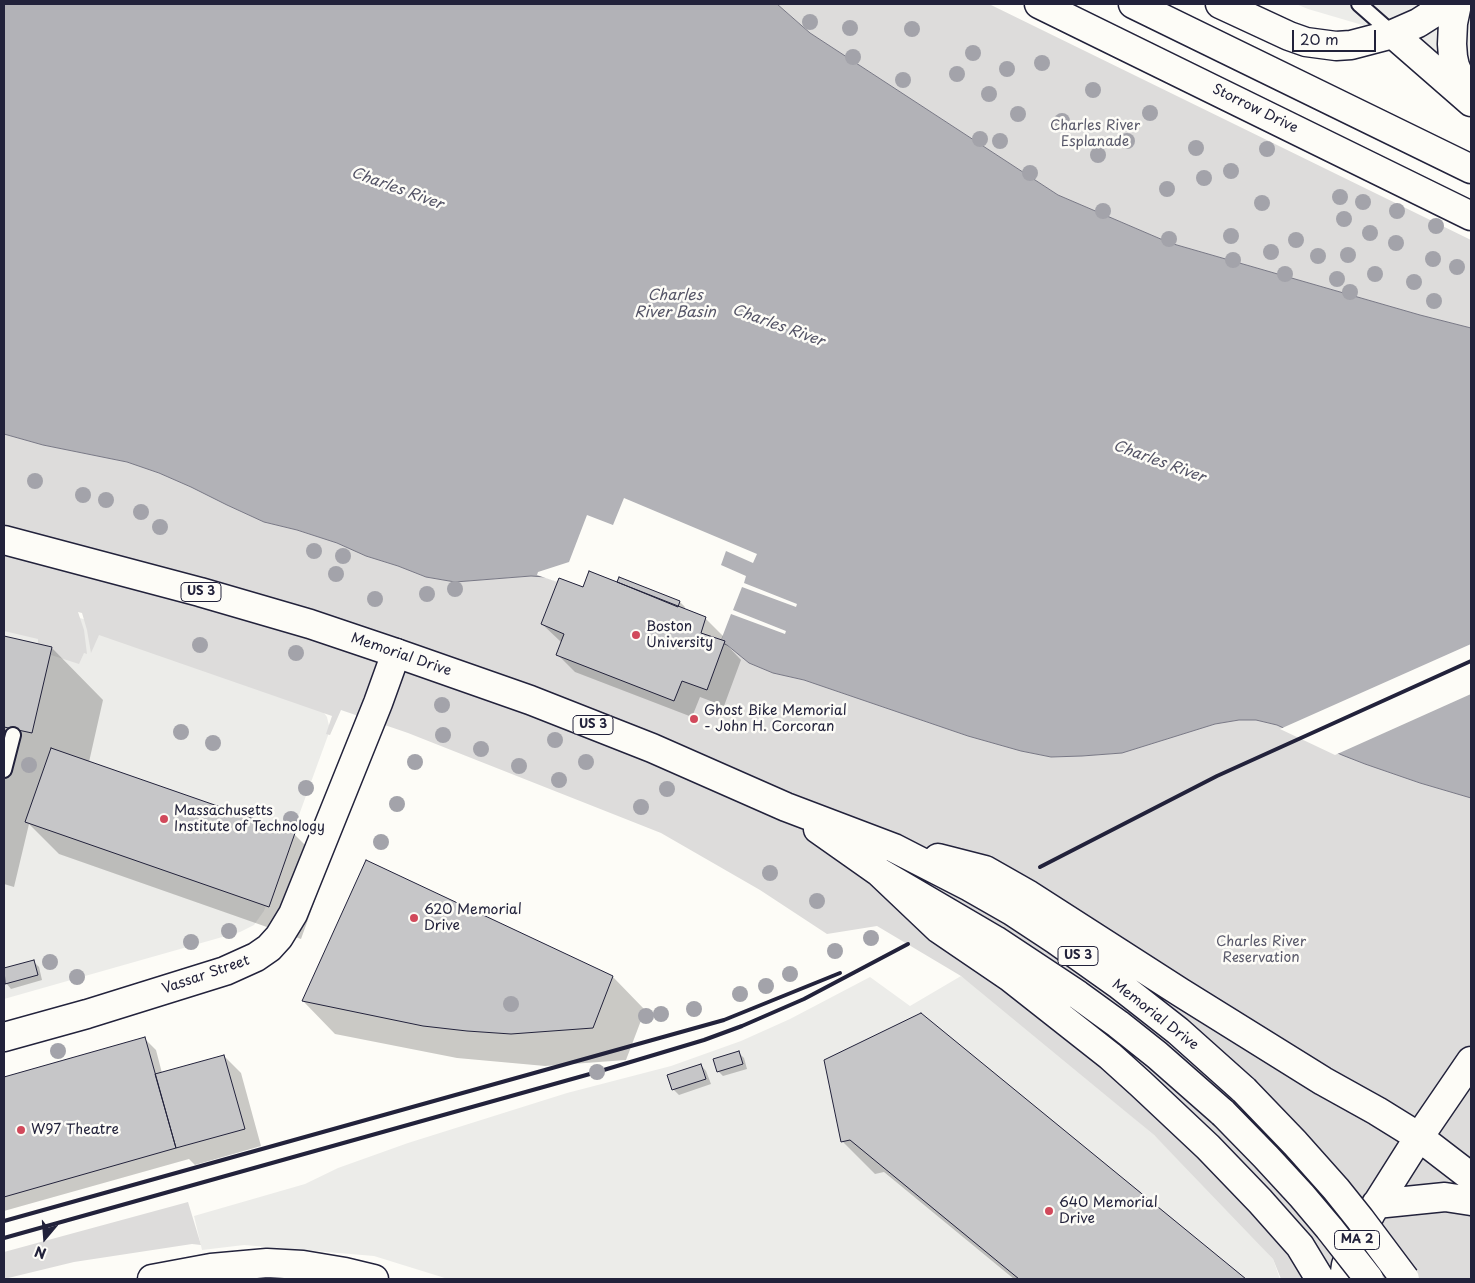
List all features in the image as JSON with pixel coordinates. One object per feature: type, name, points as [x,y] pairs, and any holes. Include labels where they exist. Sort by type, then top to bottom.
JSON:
[{"type":"main road","name":"Storrow Drive","points":[[1039,4],[1471,216]]},
{"type":"main road","points":[[1133,4],[1471,169]]},
{"type":"main road","points":[[1220,4],[1289,36],[1321,45],[1352,45],[1393,34],[1418,23],[1448,4]]},
{"type":"main road","points":[[1457,4],[1453,23],[1453,57],[1455,66],[1471,100]]},
{"type":"main road","points":[[1393,34],[1471,100]]},
{"type":"main road","name":"Memorial Drive","points":[[4,540],[200,592],[310,624],[538,703],[652,748],[786,807],[894,848],[970,887],[1012,911],[1056,940],[1164,1020],[1217,1065],[1244,1090],[1336,1189],[1405,1279]]},
{"type":"main road","name":"Vassar Street","points":[[4,1036],[87,1014],[225,971],[256,957],[269,948],[287,926],[302,894],[396,653]]},
{"type":"main road","name":"Memorial Drive","points":[[786,807],[879,872],[995,940],[1078,994],[1151,1049],[1223,1113],[1266,1157],[1302,1196],[1369,1279]]},
{"type":"main road","points":[[894,848],[985,870],[1029,895],[1129,960],[1419,1137],[1471,1176]]},
{"type":"main road","points":[[879,872],[939,929],[1004,973],[1110,1056],[1147,1089],[1208,1147],[1279,1222],[1300,1246],[1320,1279]]},
{"type":"main road","name":"MA 2","points":[[1344,1279],[1346,1264],[1351,1252],[1376,1204],[1471,1061]]},
{"type":"main road","points":[[1376,1204],[1445,1197],[1471,1201]]},
{"type":"main road","points":[[152,1279],[211,1268],[267,1263],[303,1265],[374,1279]]},
{"type":"lane","points":[[1359,4],[1393,34]]},
{"type":"lane","points":[[4,770],[13,735]]},
{"type":"shaded area","points":[[1296,4],[1471,4],[1471,71],[1393,34]]},
{"type":"shaded area","name":"Massachusetts Institute of Technology","points":[[4,598],[91,621],[322,710],[327,717],[330,730],[264,911],[254,925],[240,932],[4,999]]},
{"type":"shaded area","points":[[961,976],[991,997],[1154,1135],[1223,1203],[1273,1259],[1280,1279],[448,1279],[374,1256],[244,1245],[202,1250],[194,1216],[305,1184],[338,1168],[408,1143],[567,1093],[671,1066],[741,1041],[790,1019],[870,977],[910,1006]]},
{"type":"green space","name":"Charles River Esplanade","points":[[777,4],[989,4],[1471,240],[1471,328],[1170,243],[1058,195],[810,33]]},
{"type":"green space","name":"Charles River Reservation","points":[[4,434],[43,445],[127,462],[191,487],[264,522],[337,543],[366,556],[426,577],[455,582],[531,576],[546,577],[727,645],[749,663],[773,673],[804,680],[968,736],[1021,751],[1051,757],[1122,753],[1215,724],[1239,720],[1256,720],[1277,725],[1365,764],[1471,798],[1471,1279],[1281,1279],[1273,1259],[1154,1135],[961,976],[877,926],[827,934],[760,890],[661,833],[408,733],[341,710],[330,735],[326,734],[332,716],[99,635],[91,653],[82,613],[78,612],[84,630],[87,654],[84,653],[79,664],[51,655],[52,647],[38,644],[38,639],[4,631]]},
{"type":"green space","points":[[188,1202],[201,1245],[192,1244],[74,1262],[4,1279],[4,1252]]},
{"type":"water","name":"Charles River Basin","points":[[4,4],[777,4],[810,33],[1058,195],[1170,243],[1471,328],[1471,798],[1365,764],[1277,725],[1256,720],[1239,720],[1215,724],[1122,753],[1051,757],[1021,751],[968,736],[804,680],[773,673],[749,663],[727,645],[546,577],[531,576],[455,582],[426,577],[366,556],[337,543],[264,522],[191,487],[127,462],[43,445],[4,434]]},
{"type":"pier","points":[[624,498],[757,554],[753,563],[726,551],[721,565],[746,576],[744,583],[797,604],[796,607],[742,587],[733,610],[786,631],[785,634],[731,614],[721,640],[701,633],[706,617],[589,571],[583,587],[559,578],[557,582],[537,575],[538,572],[569,562],[587,515],[613,525]]},
{"type":"pier","points":[[1471,644],[1471,694],[1335,755],[1280,729]]},
{"type":"building","name":"Boston University","points":[[589,571],[706,617],[701,633],[725,641],[707,690],[682,681],[674,701],[556,655],[564,634],[541,624],[559,578],[583,587]]},
{"type":"building","points":[[619,577],[680,601],[678,607],[617,582]]},
{"type":"building","points":[[4,636],[52,647],[32,733],[4,727]]},
{"type":"building","points":[[51,748],[295,833],[269,907],[25,822]]},
{"type":"building","name":"620 Memorial Drive","points":[[366,860],[613,976],[593,1028],[511,1034],[467,1031],[423,1026],[302,1001]]},
{"type":"building","points":[[34,960],[38,975],[5,984],[4,968]]},
{"type":"building","name":"640 Memorial Drive","points":[[921,1013],[1246,1279],[1019,1279],[850,1140],[841,1142],[824,1060]]},
{"type":"building","points":[[145,1037],[176,1148],[4,1197],[4,1077]]},
{"type":"building","points":[[739,1051],[743,1064],[717,1072],[713,1059]]},
{"type":"building","points":[[224,1055],[245,1129],[176,1148],[155,1074]]},
{"type":"building","points":[[701,1064],[706,1079],[672,1090],[667,1075]]},
{"type":"railway","points":[[1040,867],[1217,776],[1471,661]]},
{"type":"railway","points":[[4,1238],[597,1072],[704,1040],[804,999],[908,944]]},
{"type":"railway","points":[[4,1221],[724,1020],[840,973]]},
{"type":"place","name":"Boston University","points":[[636,635]]},
{"type":"place","name":"Ghost Bike Memorial - John H. Corcoran","points":[[694,719]]},
{"type":"place","name":"Massachusetts Institute of Technology","points":[[164,819]]},
{"type":"place","name":"620 Memorial Drive","points":[[414,918]]},
{"type":"place","name":"W97 Theatre","points":[[21,1130]]},
{"type":"place","name":"640 Memorial Drive","points":[[1049,1211]]},
{"type":"water label","name":"Charles River","points":[[397,189]]},
{"type":"water label","name":"Charles River","points":[[778,326]]},
{"type":"water label","name":"Charles River","points":[[1159,462]]}]
